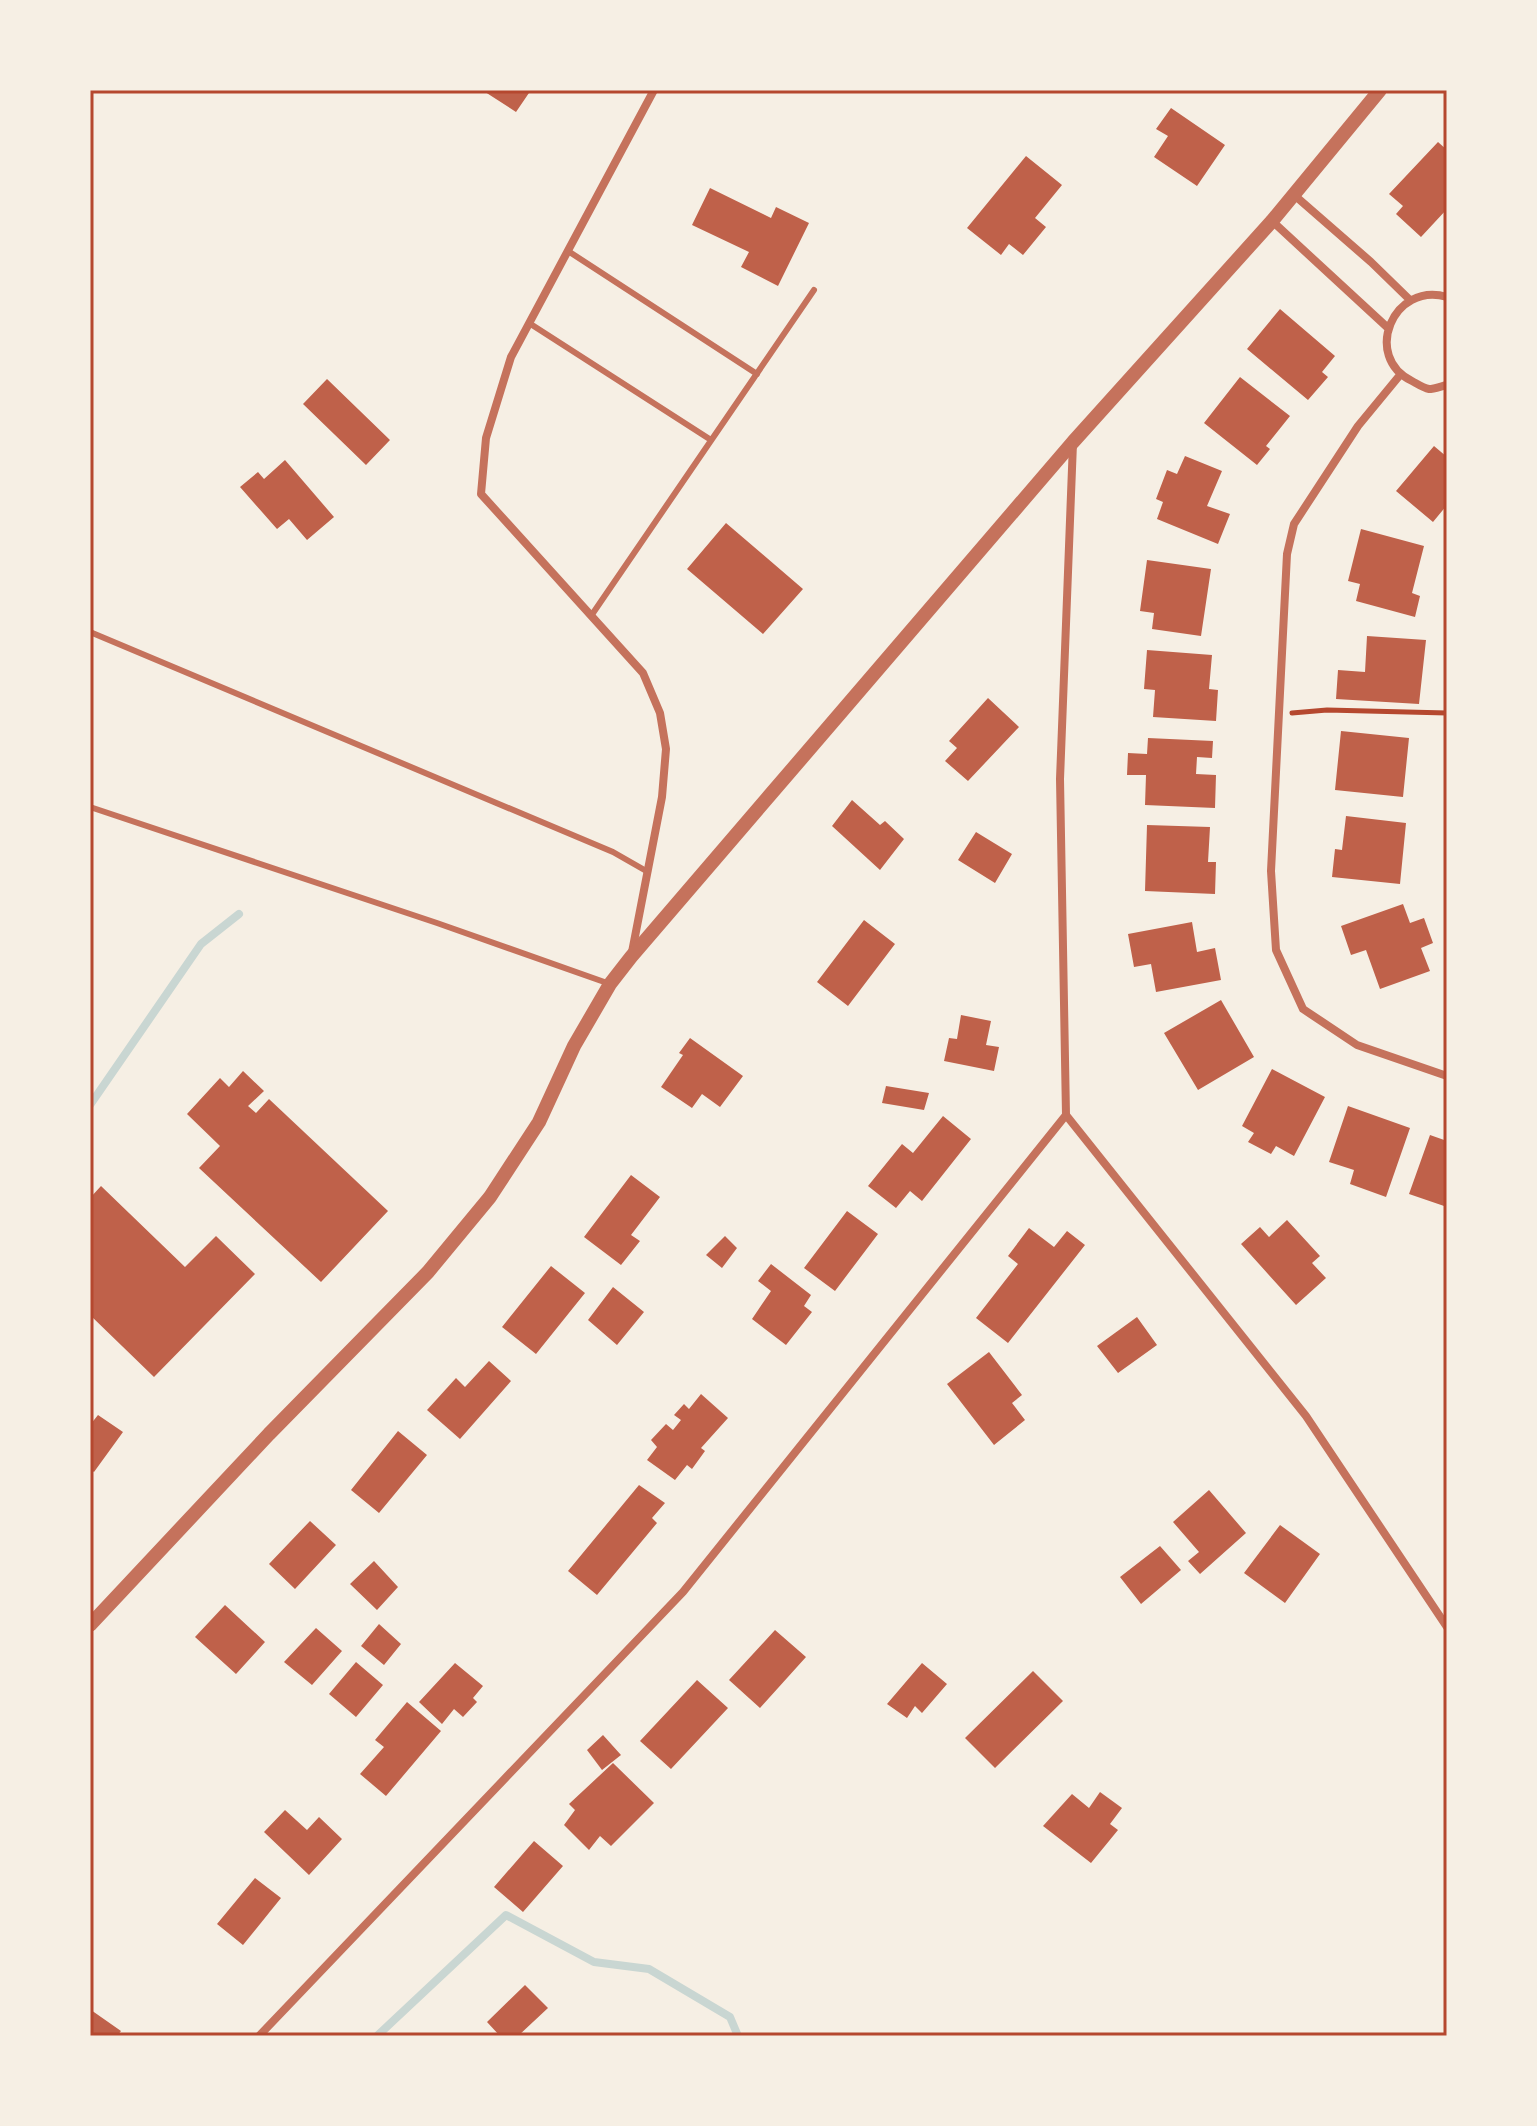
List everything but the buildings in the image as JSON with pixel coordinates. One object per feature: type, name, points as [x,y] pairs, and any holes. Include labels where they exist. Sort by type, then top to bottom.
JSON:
[{"type":"street","points":[[631,957],[662,797],[666,749],[660,713],[643,673],[481,494],[486,438],[511,357],[654,90]]},
{"type":"street","points":[[90,1625],[269,1434],[428,1272],[490,1197],[539,1122],[574,1046],[610,984],[631,957],[1073,442],[1272,221],[1380,90]]},
{"type":"street","points":[[1293,194],[1410,300]]},
{"type":"street","points":[[1272,221],[1388,328]]},
{"type":"street","points":[[1447,297],[1435,293],[1410,300],[1396,312],[1388,328],[1388,354],[1400,375],[1428,389],[1447,385]]},
{"type":"street","points":[[1400,375],[1358,426],[1294,524],[1287,554],[1271,871],[1276,950],[1303,1009],[1357,1045],[1447,1076]]},
{"type":"street","points":[[1073,442],[1060,779],[1066,1115],[1306,1416],[1447,1627]]},
{"type":"street","points":[[259,2036],[683,1592],[1066,1115]]},
{"type":"lane","points":[[568,251],[757,374]]},
{"type":"lane","points":[[591,616],[814,290]]},
{"type":"lane","points":[[529,323],[711,440]]},
{"type":"lane","points":[[90,632],[599,845],[648,872]]},
{"type":"lane","points":[[90,807],[610,984]]},
{"type":"path","points":[[1279,714],[1327,710],[1447,713]]},
{"type":"waterway","points":[[90,1105],[201,944],[239,914]]},
{"type":"waterway","points":[[377,2036],[506,1915],[594,1962],[649,1969],[730,2017],[738,2036]]}]
